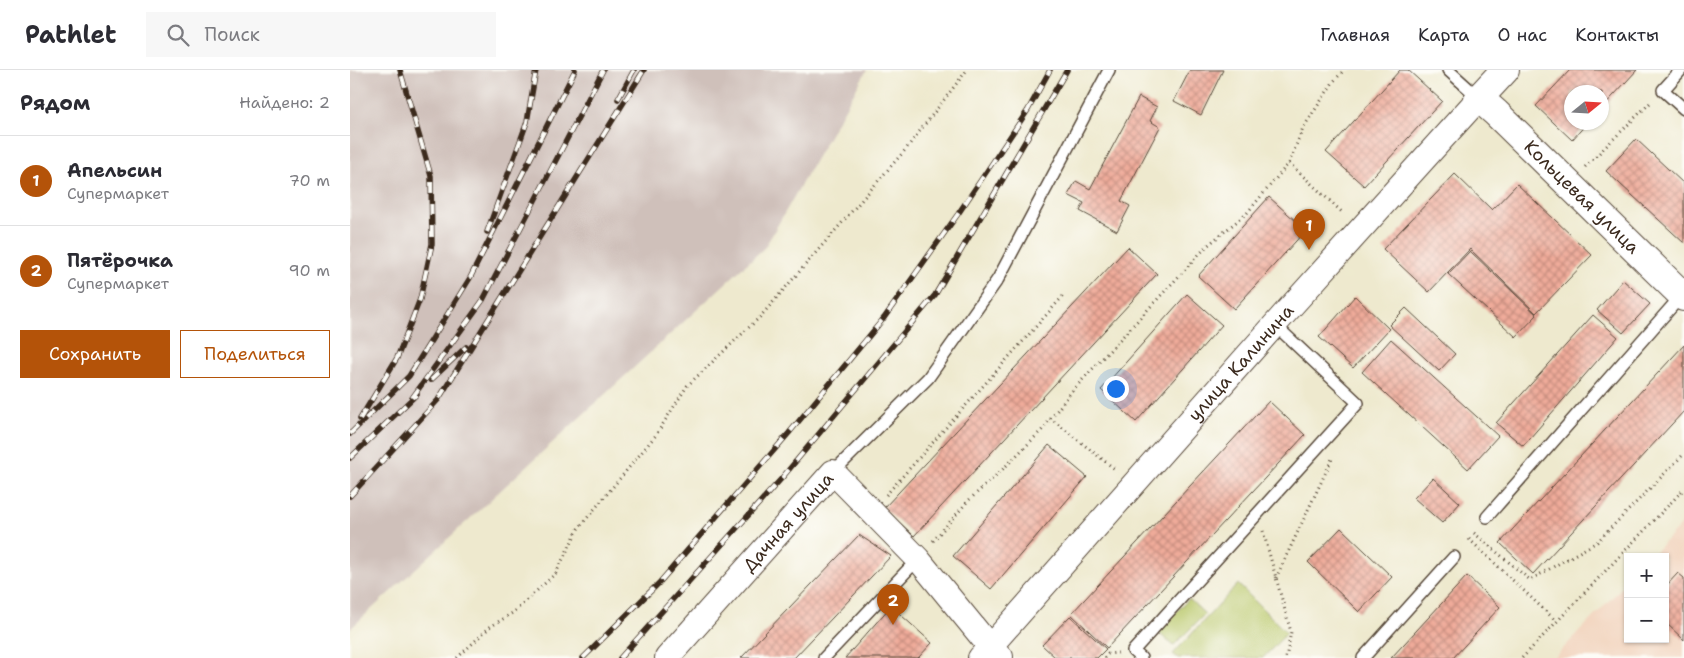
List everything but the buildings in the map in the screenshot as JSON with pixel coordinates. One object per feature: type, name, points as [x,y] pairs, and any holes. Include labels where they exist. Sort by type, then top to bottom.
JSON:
[{"type":"street","name":"улица Калинина","points":[[991,654],[1134,485],[1275,325],[1505,70]]},
{"type":"street","name":"Кольцевая улица","points":[[1479,98],[1683,296]]},
{"type":"street","name":"Дачная улица","points":[[667,658],[833,472],[918,559],[991,654]]},
{"type":"lane","points":[[833,472],[928,378],[998,279],[1109,70]]},
{"type":"lane","points":[[1448,70],[1479,98]]},
{"type":"lane","points":[[1681,70],[1663,90],[1684,109]]},
{"type":"lane","points":[[1487,518],[1683,296]]},
{"type":"lane","points":[[1141,658],[1133,651],[1358,403],[1275,325]]},
{"type":"lane","points":[[1363,658],[1454,557]]},
{"type":"lane","points":[[824,658],[918,559]]},
{"type":"path","points":[[458,658],[490,626],[514,612],[556,573],[578,530],[656,435],[687,386],[760,317],[906,149],[967,70]]},
{"type":"path","points":[[918,559],[968,501],[1042,430],[1072,391],[1207,246],[1247,213],[1289,164],[1303,128],[1334,81],[1344,70]]},
{"type":"path","points":[[1568,184],[1663,90]]},
{"type":"path","points":[[1289,164],[1360,230]]},
{"type":"path","points":[[871,512],[1065,294]]},
{"type":"path","points":[[1050,418],[1134,485]]},
{"type":"path","points":[[1474,533],[1530,580],[1597,542],[1684,454]]},
{"type":"path","points":[[1276,578],[1333,456]]},
{"type":"path","points":[[1522,658],[1684,489]]},
{"type":"path","points":[[1258,514],[1291,632],[1286,658]]},
{"type":"path","points":[[1454,557],[1487,518]]},
{"type":"path","points":[[1469,539],[1556,621]]},
{"type":"shaded area","points":[[350,70],[867,70],[765,247],[350,629]]},
{"type":"shaded area","points":[[1684,522],[1684,658],[1554,658],[1624,585],[1624,643],[1669,643],[1669,553],[1654,553]]},
{"type":"green space","points":[[1238,584],[1287,633],[1263,658],[1178,658],[1173,654]]},
{"type":"green space","points":[[1189,599],[1205,614],[1173,646],[1157,631]]},
{"type":"railway","points":[[360,419],[397,358],[420,299],[432,244],[431,176],[400,70]]},
{"type":"railway","points":[[487,232],[527,122],[536,70]]},
{"type":"railway","points":[[350,434],[409,376],[470,278],[575,70]]},
{"type":"railway","points":[[412,398],[483,300],[603,70]]},
{"type":"railway","points":[[618,99],[634,70]]},
{"type":"railway","points":[[350,496],[438,400],[644,70]]},
{"type":"railway","points":[[583,658],[659,583],[789,433],[884,318],[958,214],[1028,110],[1050,70]]},
{"type":"railway","points":[[620,658],[781,479],[935,295],[1067,70]]},
{"type":"railway","points":[[431,380],[466,347]]},
{"type":"railway","points":[[350,458],[417,394]]},
{"type":"place","name":"Апельсин","points":[[1309,250]]},
{"type":"place","name":"Пятёрочка","points":[[893,625]]}]
